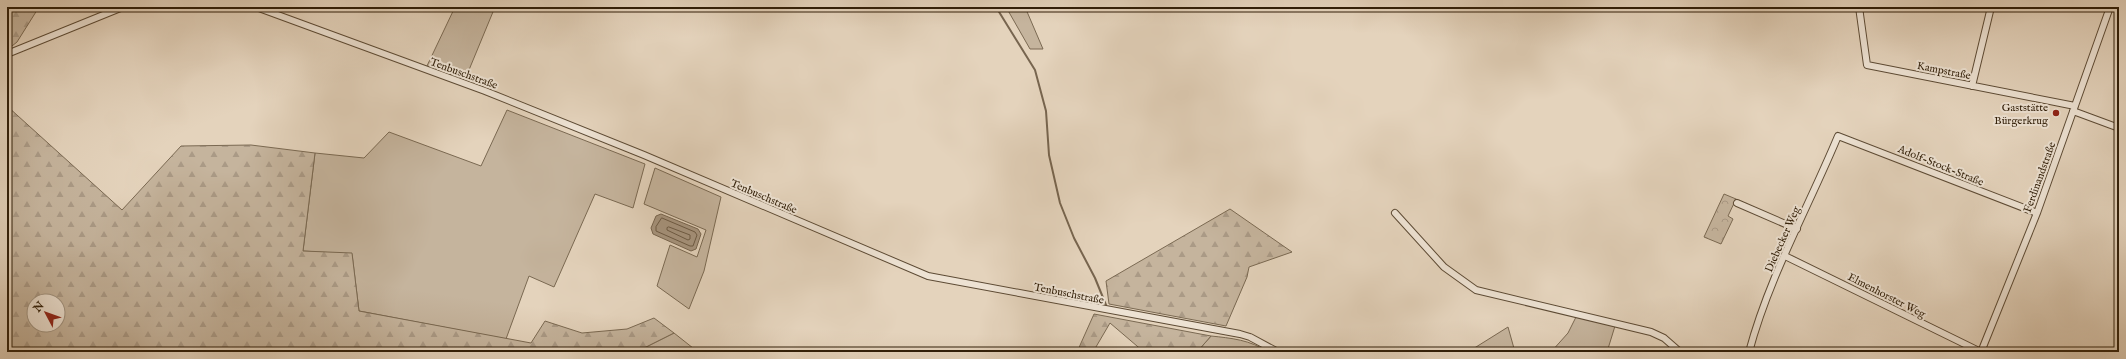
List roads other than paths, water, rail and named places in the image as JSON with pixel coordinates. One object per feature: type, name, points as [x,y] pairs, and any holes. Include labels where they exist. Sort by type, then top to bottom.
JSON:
[{"type":"street","points":[[7,54],[123,7]]},
{"type":"street","name":"Tenbuschstraße","points":[[256,7],[507,100],[652,159],[928,276],[1240,334],[1250,337],[1278,352]]},
{"type":"street","name":"Kampstraße","points":[[1859,7],[1867,65],[2074,108],[2119,128]]},
{"type":"street","points":[[1972,86],[1991,7]]},
{"type":"street","name":"Ferdinandstraße","points":[[1981,352],[2037,213],[2110,7]]},
{"type":"street","name":"Adolf-Stock-Straße","points":[[1838,136],[2037,213]]},
{"type":"street","name":"Diebecker Weg","points":[[1749,352],[1756,326],[1838,136]]},
{"type":"street","points":[[1737,203],[1797,229]]},
{"type":"street","points":[[1395,214],[1444,267],[1476,290],[1651,332],[1664,338],[1680,352]]},
{"type":"street","name":"Elmenhorster Weg","points":[[1785,256],[1981,352]]},
{"type":"water","points":[[661,214],[698,229],[701,234],[696,249],[691,251],[653,234],[651,228],[656,216]]},
{"type":"waterway","points":[[996,7],[1035,70],[1046,111],[1049,155],[1060,203],[1074,238],[1095,278],[1106,305]]},
{"type":"place","name":"Gaststätte Bürgerkrug","points":[[2056,113]]}]
